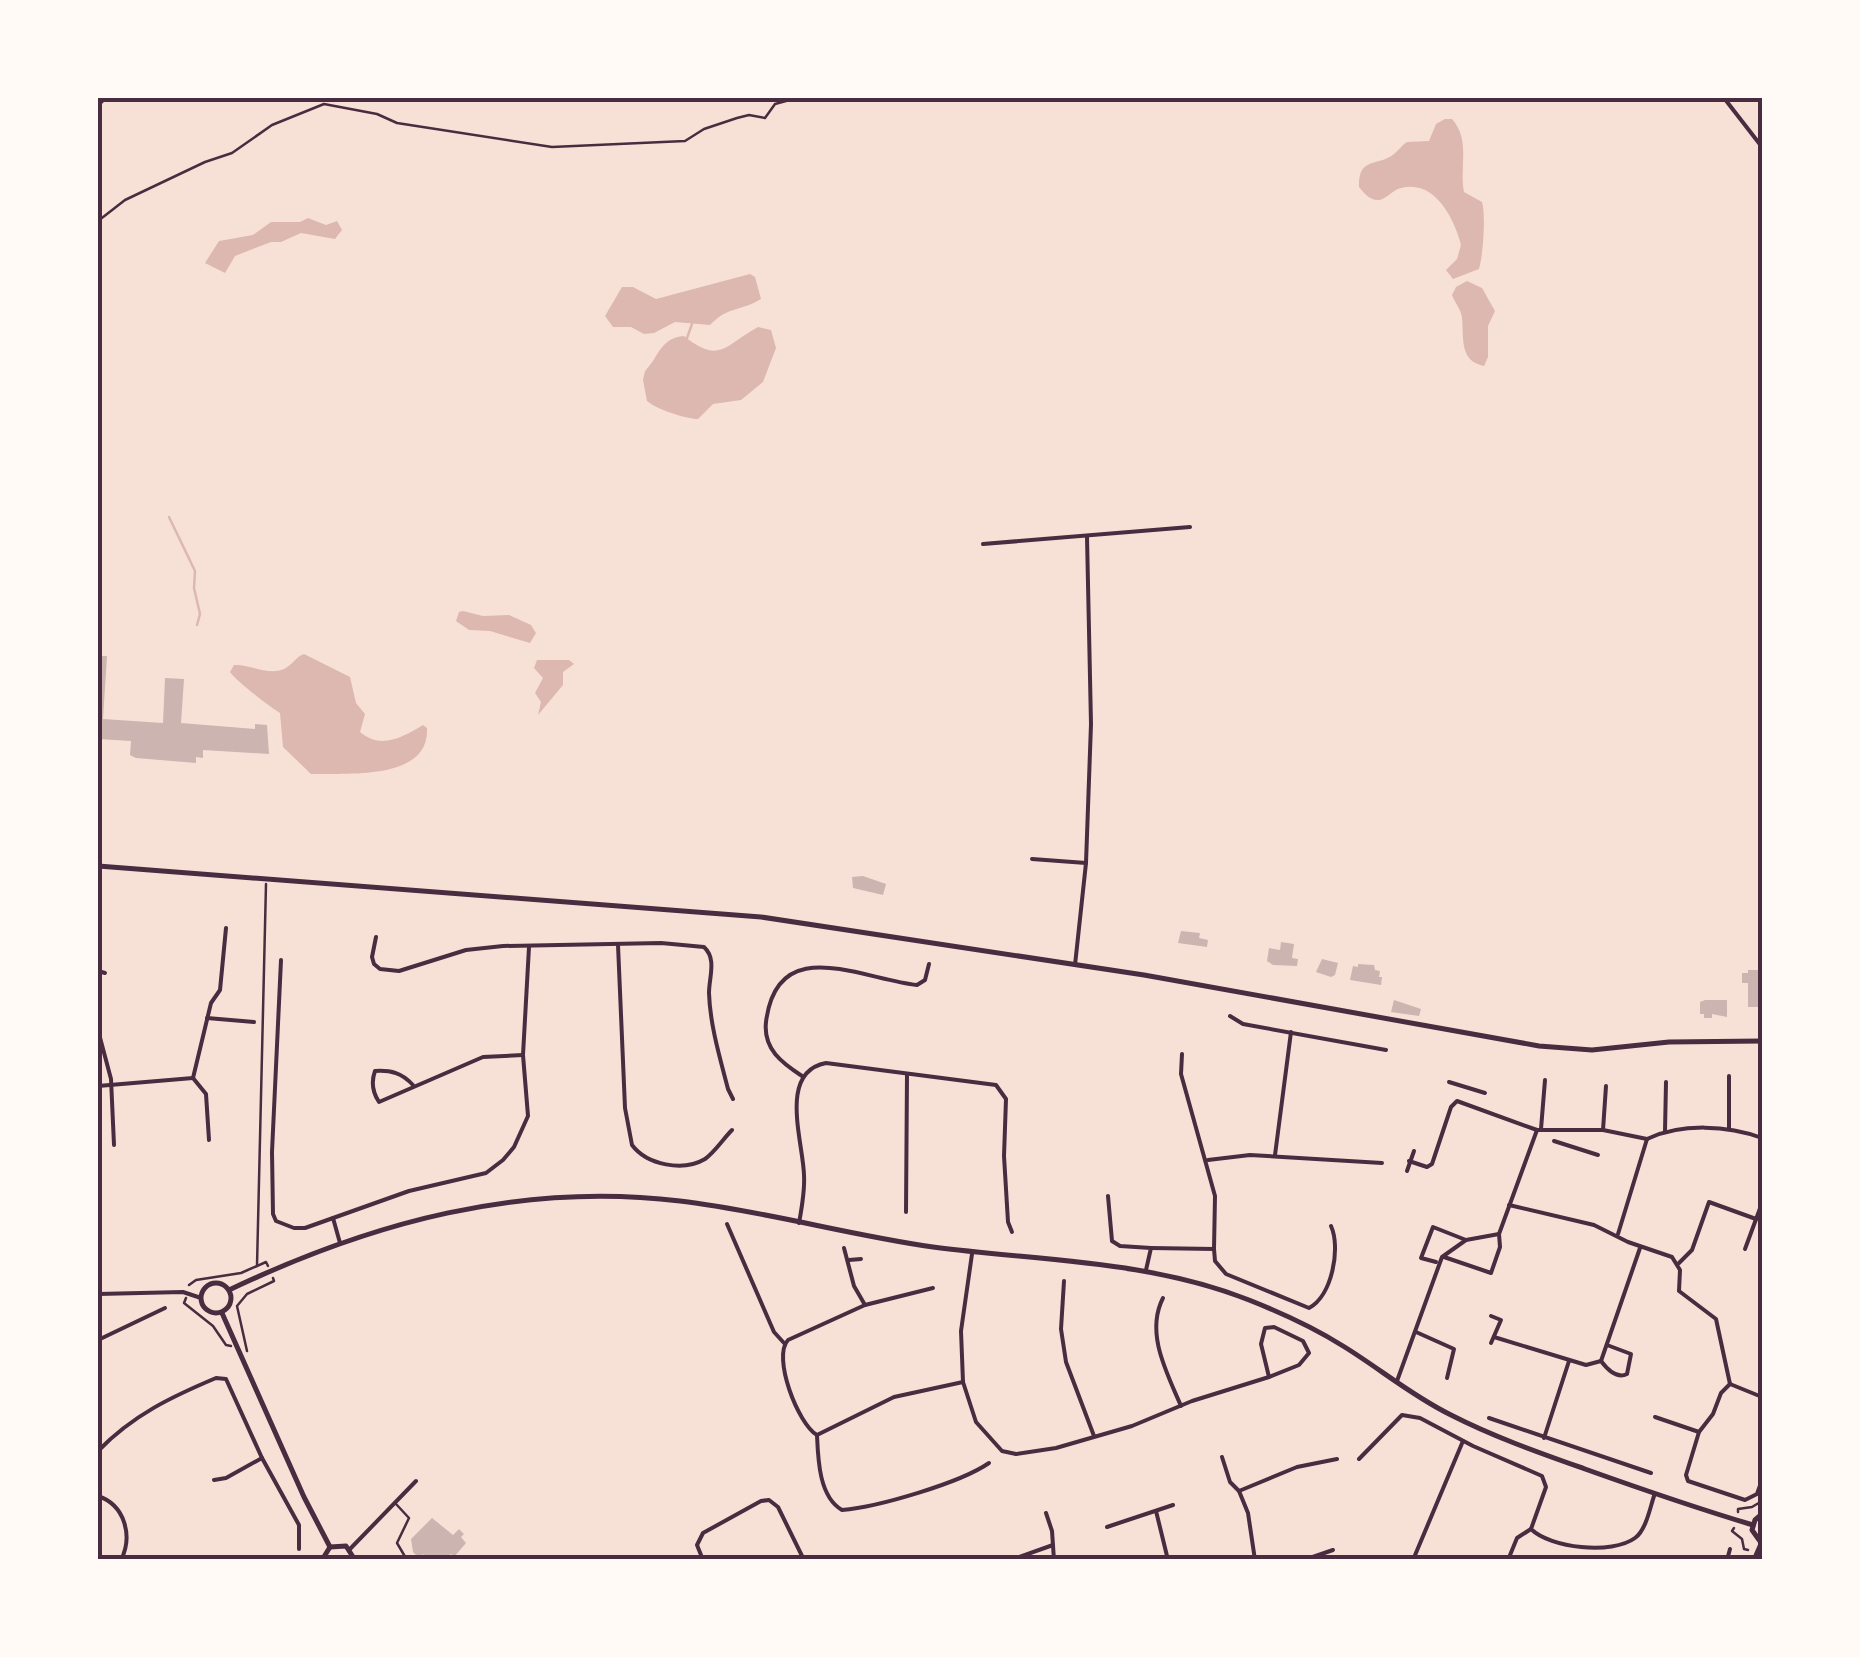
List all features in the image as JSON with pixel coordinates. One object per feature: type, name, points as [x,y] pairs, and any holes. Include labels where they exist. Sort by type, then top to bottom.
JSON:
[{"type":"street","points":[[98,105],[105,98]]},
{"type":"street","points":[[1724,98],[1762,147]]},
{"type":"street","points":[[983,544],[1190,528]]},
{"type":"street","points":[[1075,965],[1086,863],[1091,724],[1087,537]]},
{"type":"street","points":[[1032,859],[1086,863]]},
{"type":"street","points":[[98,866],[761,917],[1257,994],[1538,1046],[1592,1050],[1669,1042],[1762,1041]]},
{"type":"street","points":[[193,1078],[211,1003],[220,990],[226,928]]},
{"type":"street","points":[[376,937],[374,964],[388,972],[466,950],[661,943],[696,946],[710,952],[712,1016],[733,1100]]},
{"type":"street","points":[[618,945],[622,1055],[632,1145],[650,1160],[690,1165],[705,1158],[732,1130]]},
{"type":"street","points":[[281,960],[273,1210],[276,1221],[294,1228],[486,1172],[514,1147],[528,1116],[523,1056],[529,947]]},
{"type":"street","points":[[802,1076],[774,1054],[767,1041],[766,1022],[772,1002],[778,984],[788,973],[802,968],[826,969],[918,985],[925,980],[929,964]]},
{"type":"street","points":[[98,971],[106,973]]},
{"type":"street","points":[[1230,1016],[1243,1024],[1386,1050]]},
{"type":"street","points":[[207,1018],[254,1022]]},
{"type":"street","points":[[98,1030],[111,1086],[114,1145]]},
{"type":"street","points":[[1274,1155],[1291,1032]]},
{"type":"street","points":[[1182,1054],[1181,1074],[1216,1204],[1216,1265],[1231,1277],[1309,1308],[1322,1296],[1334,1257],[1336,1239],[1331,1226]]},
{"type":"street","points":[[412,1086],[403,1075],[375,1071],[374,1095],[379,1102],[483,1057],[523,1056]]},
{"type":"street","points":[[798,1224],[804,1180],[797,1091],[802,1076],[816,1065],[826,1063],[996,1085],[1003,1091],[1006,1198],[1012,1232]]},
{"type":"street","points":[[906,1212],[908,1074]]},
{"type":"street","points":[[1729,1076],[1729,1128]]},
{"type":"street","points":[[98,1086],[193,1078]]},
{"type":"street","points":[[193,1078],[206,1094],[209,1140]]},
{"type":"street","points":[[1442,1257],[1491,1273],[1500,1246],[1499,1234],[1539,1130],[1544,1080]]},
{"type":"street","points":[[1449,1082],[1485,1094]]},
{"type":"street","points":[[1665,1131],[1666,1082]]},
{"type":"street","points":[[1602,1130],[1606,1086]]},
{"type":"street","points":[[1464,1103],[1469,1088]]},
{"type":"street","points":[[1409,1161],[1427,1167],[1432,1164],[1452,1104],[1464,1103],[1539,1130],[1602,1130],[1648,1139],[1665,1131],[1729,1128],[1762,1138]]},
{"type":"street","points":[[1566,1145],[1572,1130]]},
{"type":"street","points":[[1618,1234],[1648,1139]]},
{"type":"street","points":[[1554,1141],[1598,1154]]},
{"type":"street","points":[[1407,1171],[1414,1151]]},
{"type":"street","points":[[1206,1160],[1228,1155],[1274,1155],[1382,1163]]},
{"type":"street","points":[[1108,1196],[1112,1242],[1120,1246],[1214,1249]]},
{"type":"street","points":[[229,1290],[340,1242],[422,1218],[506,1202],[564,1198],[676,1200],[972,1252],[1146,1270],[1226,1291],[1285,1314],[1477,1427],[1655,1494],[1753,1525]]},
{"type":"street","points":[[1678,1263],[1692,1250],[1709,1202],[1756,1219]]},
{"type":"street","points":[[1744,1249],[1762,1203]]},
{"type":"street","points":[[1510,1204],[1594,1225],[1672,1258],[1678,1263],[1679,1291],[1716,1319],[1730,1384]]},
{"type":"street","points":[[333,1218],[340,1242]]},
{"type":"street","points":[[727,1224],[773,1330],[784,1343],[782,1361],[797,1406],[808,1428],[817,1435],[822,1476],[832,1502],[842,1510],[934,1486],[989,1463]]},
{"type":"street","points":[[1438,1263],[1421,1258],[1433,1227],[1466,1240]]},
{"type":"street","points":[[1396,1382],[1442,1257],[1466,1240],[1499,1234]]},
{"type":"street","points":[[1490,1316],[1501,1320],[1492,1340],[1590,1365],[1601,1361],[1641,1247]]},
{"type":"street","points":[[844,1248],[852,1280],[865,1306]]},
{"type":"street","points":[[1146,1270],[1151,1248]]},
{"type":"street","points":[[972,1252],[961,1331],[962,1382],[976,1422],[1002,1451],[1031,1453],[1138,1424],[1269,1378],[1298,1365],[1309,1354],[1303,1342],[1270,1327],[1263,1330],[1260,1338],[1269,1378]]},
{"type":"street","points":[[848,1260],[861,1259]]},
{"type":"street","points":[[921,1279],[923,1288]]},
{"type":"street","points":[[1064,1281],[1061,1329],[1066,1362],[1094,1436]]},
{"type":"street","points":[[212,1284],[222,1284],[229,1290],[231,1303],[222,1313],[208,1312],[201,1298],[204,1289],[212,1284]]},
{"type":"street","points":[[784,1343],[865,1306],[934,1288]]},
{"type":"street","points":[[98,1294],[201,1298]]},
{"type":"street","points":[[1164,1298],[1158,1310],[1158,1341],[1181,1406]]},
{"type":"street","points":[[98,1340],[164,1308]]},
{"type":"street","points":[[222,1313],[330,1547]]},
{"type":"street","points":[[1416,1332],[1454,1348],[1447,1378]]},
{"type":"street","points":[[1601,1361],[1610,1372],[1628,1374],[1631,1354],[1607,1345]]},
{"type":"street","points":[[1544,1438],[1570,1360]]},
{"type":"street","points":[[98,1451],[150,1408],[216,1378],[226,1379],[262,1458],[300,1525],[300,1549]]},
{"type":"street","points":[[817,1435],[894,1396],[962,1382]]},
{"type":"street","points":[[1730,1384],[1762,1397]]},
{"type":"street","points":[[1730,1384],[1720,1394],[1700,1432],[1686,1475],[1688,1481],[1745,1500],[1757,1494],[1762,1480]]},
{"type":"street","points":[[1359,1458],[1405,1414],[1542,1476],[1546,1487],[1530,1529],[1517,1538],[1508,1560]]},
{"type":"street","points":[[1655,1417],[1700,1432]]},
{"type":"street","points":[[1490,1418],[1651,1473]]},
{"type":"street","points":[[1413,1560],[1463,1442]]},
{"type":"street","points":[[1222,1456],[1230,1482],[1248,1513],[1255,1560]]},
{"type":"street","points":[[214,1480],[226,1478],[262,1458]]},
{"type":"street","points":[[1238,1491],[1297,1467],[1337,1459]]},
{"type":"street","points":[[350,1549],[416,1480]]},
{"type":"street","points":[[1530,1529],[1569,1547],[1590,1548],[1631,1540],[1642,1529],[1655,1494]]},
{"type":"street","points":[[98,1496],[112,1503],[125,1525],[128,1544],[122,1560]]},
{"type":"street","points":[[703,1560],[697,1545],[703,1533],[769,1500],[804,1560]]},
{"type":"street","points":[[1107,1527],[1173,1505]]},
{"type":"street","points":[[1156,1511],[1168,1560]]},
{"type":"street","points":[[1046,1514],[1054,1560]]},
{"type":"street","points":[[1755,1556],[1762,1544],[1754,1536],[1753,1525],[1761,1514]]},
{"type":"street","points":[[322,1560],[330,1547],[341,1545],[350,1549],[355,1560]]},
{"type":"street","points":[[1010,1560],[1053,1545]]},
{"type":"street","points":[[1304,1560],[1333,1550]]},
{"type":"street","points":[[1727,1560],[1730,1550]]},
{"type":"lane","points":[[395,1502],[410,1520],[397,1544],[407,1560]]},
{"type":"path","points":[[98,221],[124,200],[232,153],[272,125],[324,104],[377,114],[397,123],[564,147],[685,141],[704,129],[737,118],[765,118],[774,104],[797,98]]},
{"type":"path","points":[[230,1346],[184,1303],[190,1282],[230,1276],[261,1265],[266,878]]},
{"type":"path","points":[[240,1331],[237,1308],[242,1298],[270,1283]]},
{"type":"path","points":[[1739,1511],[1762,1501]]},
{"type":"path","points":[[1734,1530],[1744,1549],[1755,1556]]},
{"type":"shaded area","points":[[1452,119],[1461,136],[1464,192],[1482,202],[1484,216],[1479,269],[1453,279],[1446,270],[1457,259],[1461,245],[1447,212],[1432,194],[1411,187],[1378,200],[1359,187],[1365,166],[1388,158],[1407,142],[1429,141],[1436,124]]},
{"type":"shaded area","points":[[308,218],[326,225],[337,221],[342,230],[335,239],[301,233],[271,242],[235,256],[225,273],[205,263],[219,241],[253,235],[271,222],[300,222]]},
{"type":"shaded area","points":[[750,274],[755,277],[761,299],[723,315],[710,325],[675,322],[644,334],[631,327],[613,327],[605,316],[622,287],[633,287],[656,299]]},
{"type":"shaded area","points":[[1467,281],[1482,288],[1495,311],[1488,326],[1488,357],[1484,366],[1467,354],[1461,315],[1452,295],[1456,287]]},
{"type":"shaded area","points":[[758,327],[771,330],[776,348],[763,382],[741,400],[713,404],[698,419],[671,413],[647,401],[645,371],[670,340],[684,336],[715,351]]},
{"type":"shaded area","points":[[463,611],[483,616],[509,615],[531,625],[536,633],[530,643],[490,631],[469,630],[456,621]]},
{"type":"shaded area","points":[[304,654],[350,677],[356,703],[365,714],[360,732],[368,737],[392,740],[423,725],[427,728],[424,745],[415,757],[401,766],[383,770],[311,774],[283,747],[280,713],[230,672],[234,665],[278,671]]},
{"type":"shaded area","points":[[537,660],[569,660],[574,664],[563,672],[563,685],[538,715],[541,702],[535,693],[543,678],[534,668]]},
{"type":"building","points":[[98,656],[107,656],[103,719],[163,723],[165,678],[184,679],[181,723],[255,729],[255,724],[267,725],[269,754],[203,750],[203,758],[196,757],[196,763],[136,758],[130,755],[131,741],[98,739]]},
{"type":"building","points":[[863,876],[886,884],[883,895],[853,888],[852,877]]},
{"type":"building","points":[[1181,931],[1200,933],[1199,938],[1208,940],[1207,947],[1178,943]]},
{"type":"building","points":[[1281,942],[1294,944],[1292,958],[1298,959],[1297,966],[1267,961],[1269,948],[1280,950]]},
{"type":"building","points":[[1322,959],[1338,963],[1335,975],[1316,972]]},
{"type":"building","points":[[1374,965],[1380,971],[1381,985],[1350,980],[1353,966]]},
{"type":"building","points":[[1762,970],[1762,1007],[1748,1007],[1748,983],[1742,983],[1742,973]]},
{"type":"building","points":[[1394,1000],[1421,1009],[1419,1016],[1391,1012]]},
{"type":"building","points":[[1727,1000],[1727,1017],[1712,1014],[1712,1018],[1704,1018],[1700,1002]]},
{"type":"building","points":[[432,1518],[453,1535],[459,1529],[464,1534],[461,1537],[466,1543],[454,1557],[451,1554],[442,1560],[426,1560],[423,1554],[419,1558],[413,1552],[411,1539]]},
{"type":"waterway","points":[[687,338],[692,324]]},
{"type":"waterway","points":[[169,517],[195,571],[200,614],[197,625]]}]
